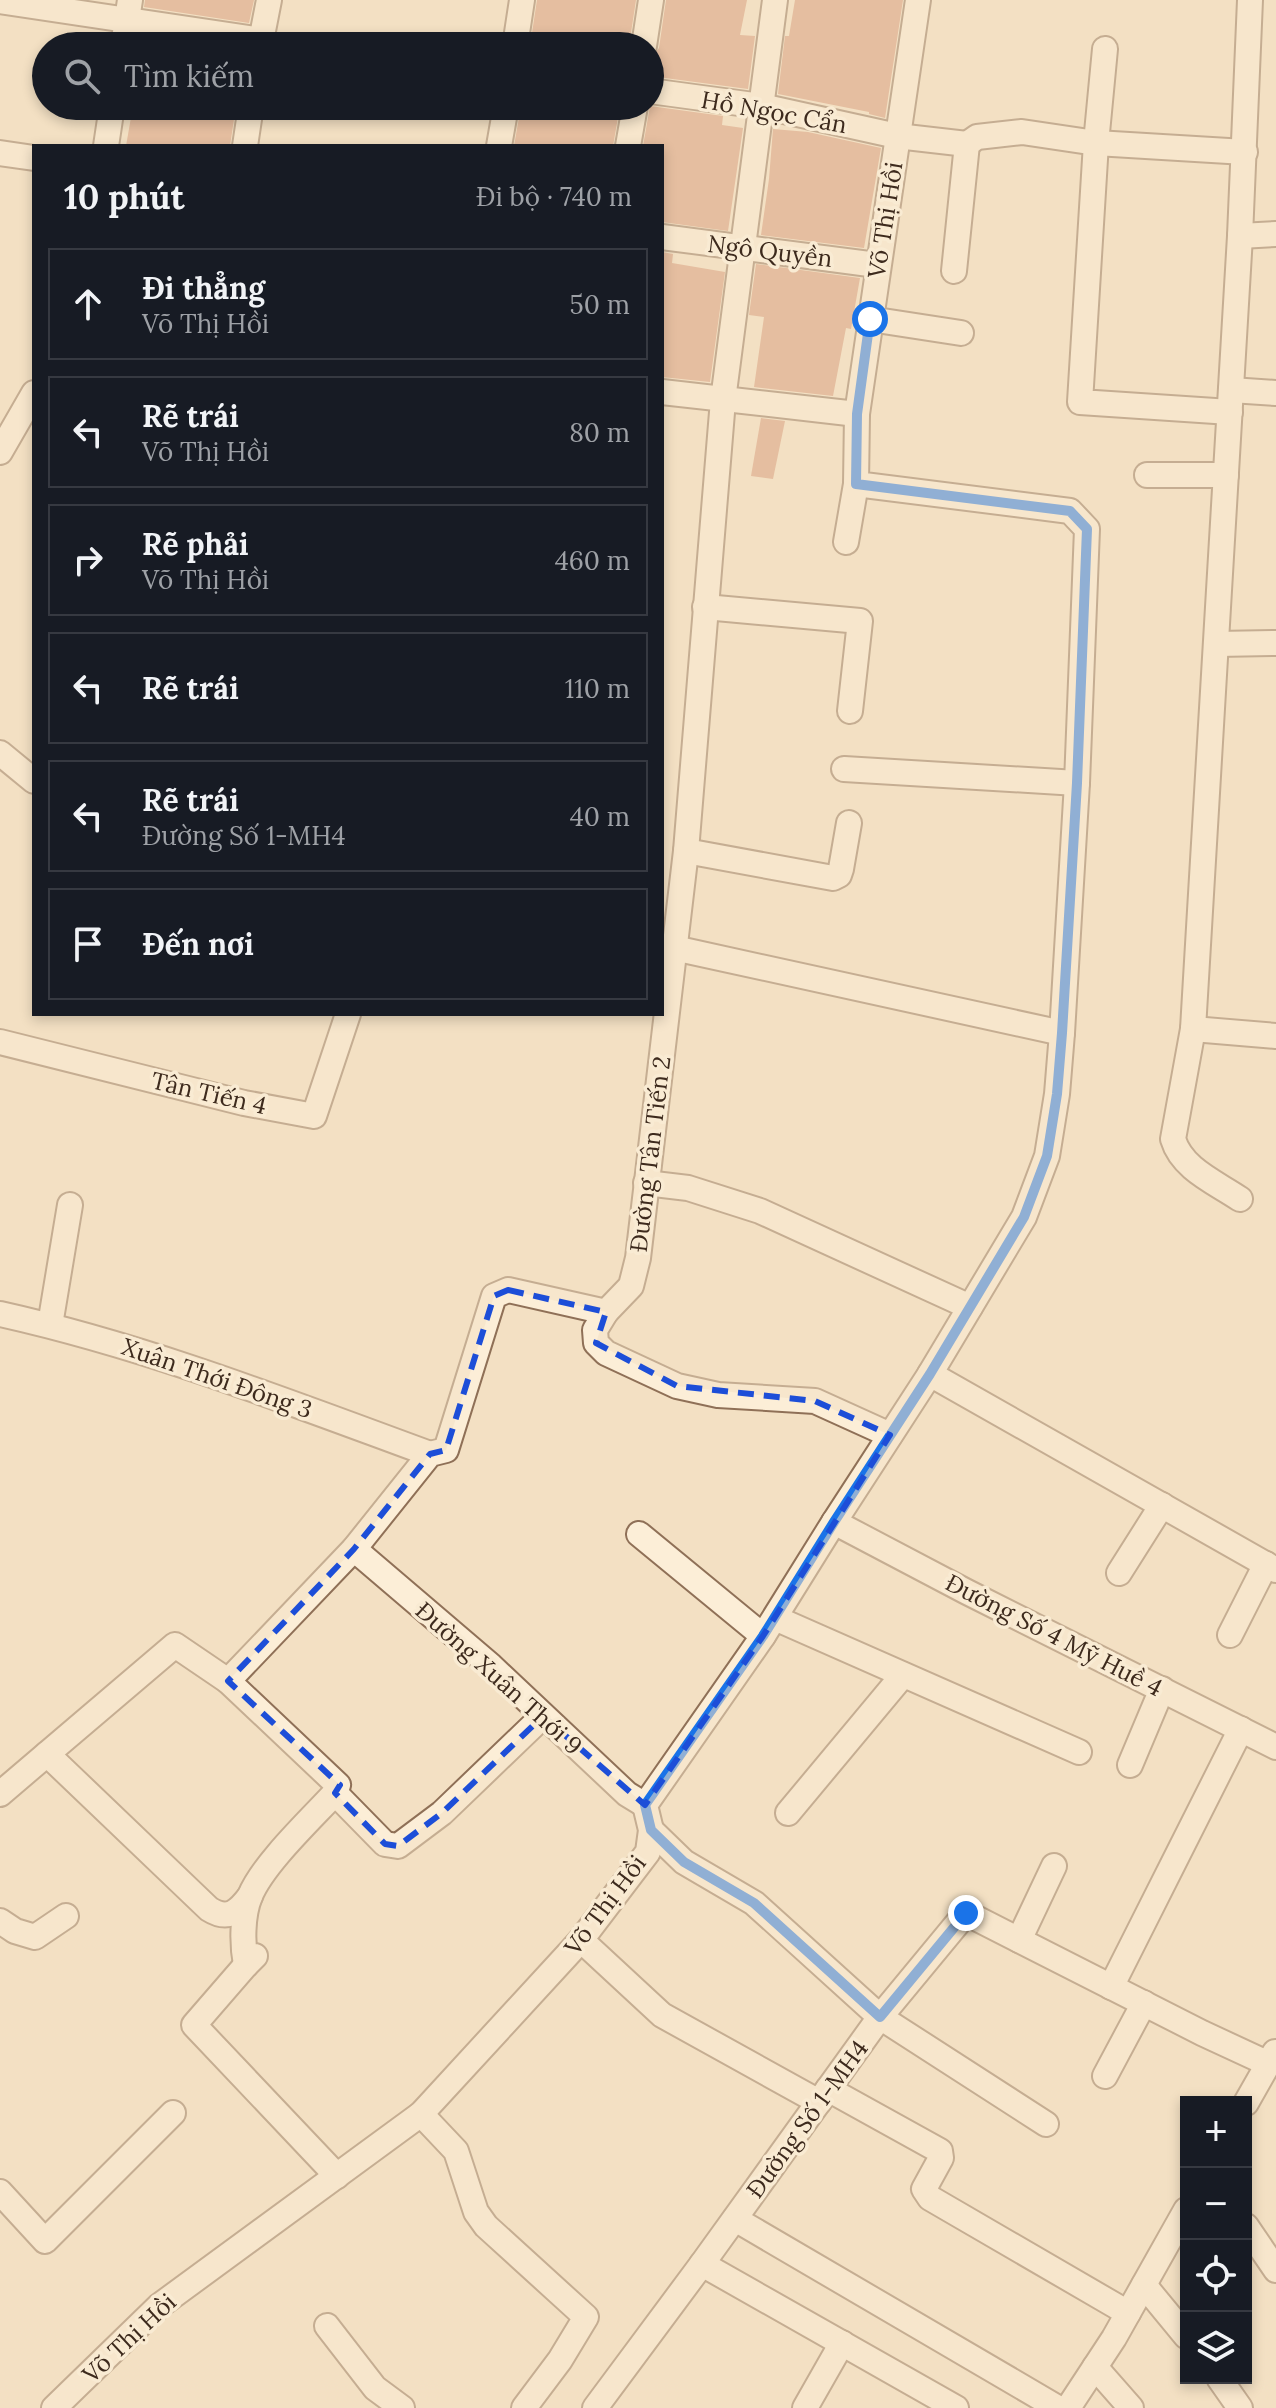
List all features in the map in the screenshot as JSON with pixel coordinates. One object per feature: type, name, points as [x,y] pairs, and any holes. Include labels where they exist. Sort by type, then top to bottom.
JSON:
[{"type":"street","points":[[263,32],[269,0]]},
{"type":"street","points":[[517,32],[522,0]]},
{"type":"street","points":[[646,32],[651,0]]},
{"type":"street","name":"Đường Tân Tiến 2","points":[[664,1002],[671,931],[686,851],[723,400],[775,0]]},
{"type":"street","name":"Võ Thị Hồi","points":[[846,542],[856,484],[857,414],[918,0]]},
{"type":"street","points":[[1240,1199],[1186,1164],[1177,1153],[1173,1127],[1193,1029],[1245,152],[1250,0]]},
{"type":"street","points":[[0,1],[129,10],[217,32]]},
{"type":"street","points":[[125,32],[129,10]]},
{"type":"street","points":[[1105,49],[1080,402],[1231,401],[1276,393]]},
{"type":"street","name":"Hồ Ngọc Cẩn","points":[[664,93],[761,106],[897,136],[967,144]]},
{"type":"street","points":[[106,144],[110,120]]},
{"type":"street","points":[[245,144],[249,120]]},
{"type":"street","points":[[499,144],[504,120]]},
{"type":"street","points":[[628,144],[633,120]]},
{"type":"street","points":[[954,271],[967,144],[977,137],[1022,132],[1096,143],[1245,152]]},
{"type":"street","points":[[0,153],[32,158]]},
{"type":"street","points":[[1240,236],[1276,234]]},
{"type":"street","name":"Ngô Quyền","points":[[664,237],[877,265]]},
{"type":"street","points":[[870,319],[961,333]]},
{"type":"street","points":[[664,392],[857,414]]},
{"type":"street","points":[[0,452],[32,396]]},
{"type":"street","points":[[1147,475],[1226,475]]},
{"type":"street","points":[[645,1805],[769,1627],[930,1374],[1024,1217],[1047,1156],[1057,1094],[1077,783],[1087,529],[1070,511],[856,484]]},
{"type":"street","points":[[705,607],[860,621],[850,711]]},
{"type":"street","points":[[1217,644],[1276,643]]},
{"type":"street","points":[[0,753],[32,779]]},
{"type":"street","points":[[844,769],[1077,783]]},
{"type":"street","points":[[686,851],[833,878],[839,875],[841,869],[849,823]]},
{"type":"street","points":[[671,931],[1062,1033]]},
{"type":"street","name":"Tân Tiến 4","points":[[0,1042],[244,1103],[314,1116],[347,1016]]},
{"type":"street","name":"Đường Tân Tiến 2","points":[[606,1312],[631,1286],[638,1258],[663,1016]]},
{"type":"street","points":[[1193,1029],[1276,1036]]},
{"type":"street","points":[[646,1183],[688,1188],[760,1211],[970,1307]]},
{"type":"street","points":[[50,1325],[70,1205]]},
{"type":"street","points":[[228,1681],[354,1549],[430,1454],[446,1450],[494,1296],[508,1290],[606,1312],[595,1330],[596,1343],[606,1353],[677,1386],[718,1395],[815,1401],[890,1435]]},
{"type":"street","name":"Xuân Thới Đông 3","points":[[0,1314],[50,1325],[210,1373],[430,1454]]},
{"type":"street","points":[[930,1374],[1271,1567],[1230,1635]]},
{"type":"street","points":[[1119,1573],[1162,1505]]},
{"type":"street","name":"Đường Số 4 Mỹ Huề 4","points":[[834,1522],[1276,1747]]},
{"type":"street","points":[[639,1534],[769,1627],[903,1675],[1079,1752]]},
{"type":"street","name":"Đường Xuân Thới 9","points":[[354,1549],[491,1666],[627,1794],[645,1805]]},
{"type":"street","points":[[0,1794],[175,1645],[228,1681],[338,1787],[283,1850],[250,1896],[233,1914],[224,1915],[209,1909],[47,1754]]},
{"type":"street","points":[[788,1813],[903,1675]]},
{"type":"street","points":[[1130,1765],[1162,1689]]},
{"type":"street","points":[[335,1793],[385,1844],[398,1846],[442,1813],[543,1716]]},
{"type":"street","points":[[1111,1987],[1241,1729]]},
{"type":"street","name":"Võ Thị Hồi","points":[[54,2408],[159,2306],[421,2114],[581,1940],[648,1852],[651,1830],[645,1805]]},
{"type":"street","points":[[651,1830],[684,1862],[754,1903],[880,2017],[1046,2124]]},
{"type":"street","points":[[1019,1940],[1054,1866]]},
{"type":"street","points":[[250,1896],[243,1941],[250,1960],[194,2025],[337,2176]]},
{"type":"street","name":"Đường Số 1-MH4","points":[[595,2408],[880,2017],[966,1913],[1144,2003],[1272,2057]]},
{"type":"street","points":[[0,1921],[15,1931],[35,1937],[66,1916]]},
{"type":"street","points":[[581,1940],[662,2015],[940,2151],[941,2158],[924,2189],[930,2198],[1128,2313]]},
{"type":"street","points":[[1105,2076],[1144,2003]]},
{"type":"street","points":[[1250,2096],[1272,2057]]},
{"type":"street","points":[[0,2192],[45,2241],[173,2113]]},
{"type":"street","points":[[421,2114],[456,2151],[476,2212],[486,2226],[586,2317],[560,2360],[524,2408]]},
{"type":"street","points":[[735,2219],[1058,2408]]},
{"type":"street","points":[[1068,2408],[1128,2313],[1180,2221]]},
{"type":"street","points":[[1252,2235],[1276,2270]]},
{"type":"street","points":[[702,2264],[956,2408]]},
{"type":"street","points":[[1144,2285],[1180,2329]]},
{"type":"street","points":[[327,2326],[375,2388],[402,2408]]},
{"type":"street","points":[[805,2408],[842,2343]]},
{"type":"street","points":[[1095,2367],[1131,2408]]},
{"type":"street","points":[[1223,2384],[1240,2408]]},
{"type":"highlighted area","points":[[508,1290],[606,1312],[596,1343],[677,1386],[815,1401],[890,1435],[763,1636],[645,1805],[543,1716],[442,1813],[398,1846],[385,1844],[335,1793],[340,1785],[228,1681],[354,1549],[430,1454],[446,1450],[494,1296]]},
{"type":"building","points":[[145,0],[254,0],[249,23],[144,7]]},
{"type":"building","points":[[537,0],[636,0],[631,32],[532,32]]},
{"type":"building","points":[[666,0],[747,0],[740,35],[755,36],[748,89],[664,78],[664,32],[661,32]]},
{"type":"building","points":[[795,0],[903,0],[885,118],[778,94],[785,36],[789,36]]},
{"type":"building","points":[[664,108],[723,116],[722,125],[743,128],[728,231],[664,222],[664,144],[643,144],[648,120],[664,120]]},
{"type":"building","points":[[131,120],[234,120],[230,144],[126,144]]},
{"type":"building","points":[[519,120],[618,120],[613,144],[514,144]]},
{"type":"building","points":[[773,129],[808,132],[881,148],[864,248],[761,235]]},
{"type":"building","points":[[664,252],[673,254],[672,263],[725,272],[710,382],[664,377]]},
{"type":"building","points":[[756,264],[860,278],[851,329],[846,328],[833,396],[754,387],[764,317],[749,315]]},
{"type":"building","points":[[761,418],[785,421],[773,479],[751,476]]},
{"type":"route","points":[[870,319],[857,414],[856,484],[1070,511],[1087,529],[1077,783],[1057,1094],[1047,1156],[1024,1217],[930,1374],[763,1636],[645,1805],[651,1830],[684,1862],[754,1903],[880,2017],[966,1913]]}]
